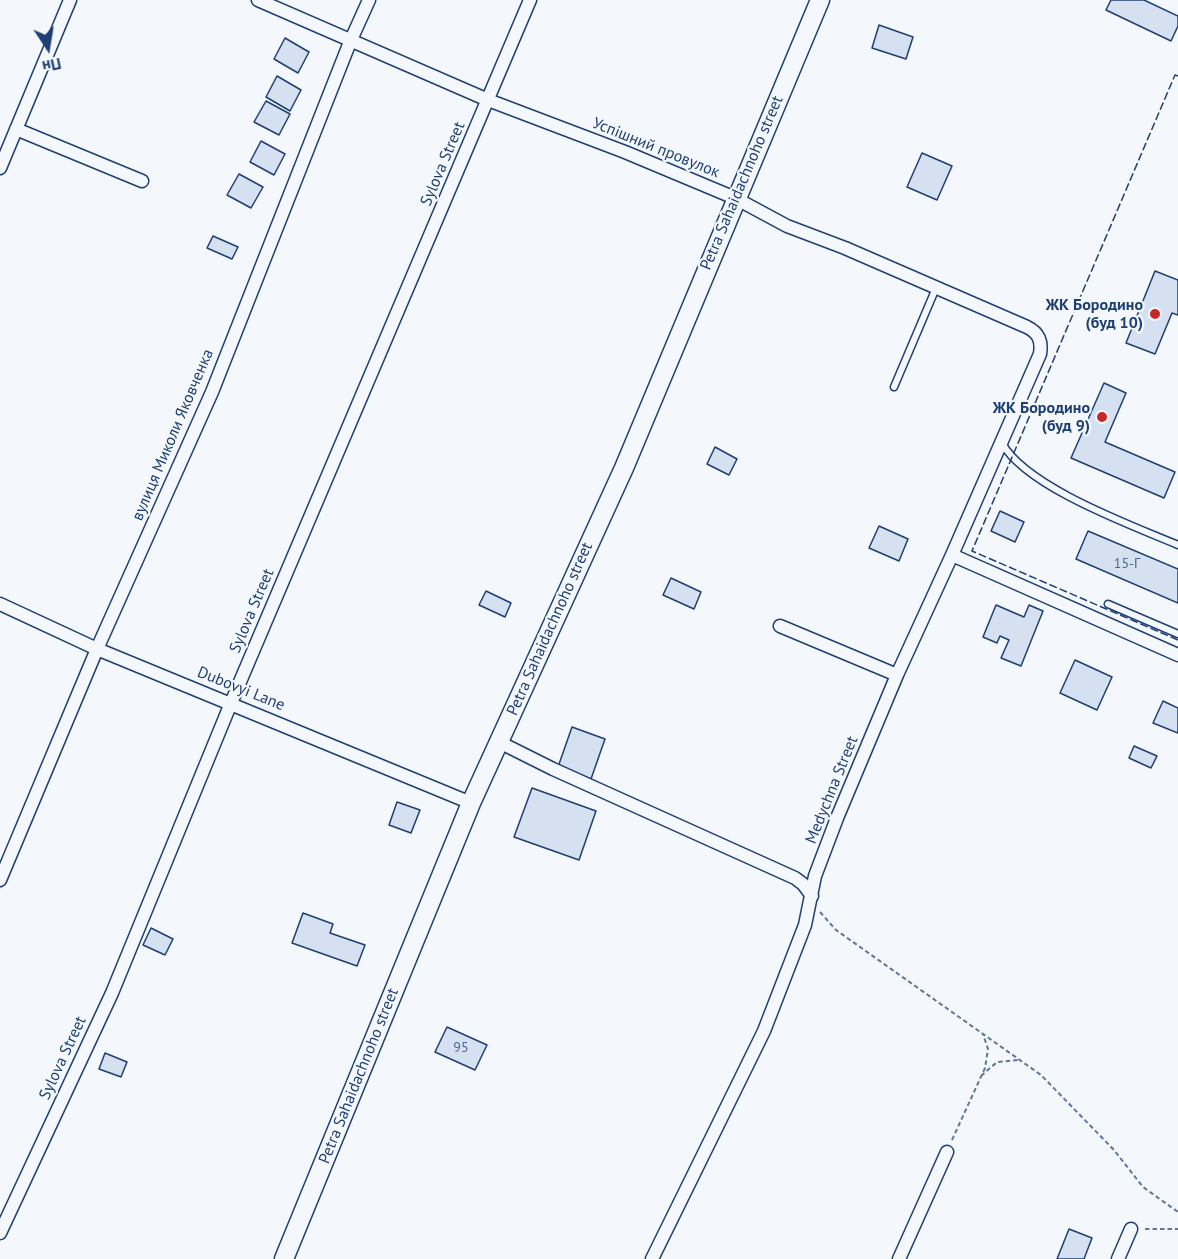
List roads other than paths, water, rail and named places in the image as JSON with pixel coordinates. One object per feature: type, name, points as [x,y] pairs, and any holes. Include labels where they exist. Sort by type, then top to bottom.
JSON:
[{"type":"street","points":[[0,168],[70,0]]},
{"type":"street","name":"Успішний провулок","points":[[258,0],[350,42],[488,100],[625,152],[735,198],[787,226],[845,248],[1027,327],[1037,334]]},
{"type":"street","name":"вулиця Миколи Яковченка","points":[[0,880],[97,649],[212,392],[350,42],[369,0]]},
{"type":"street","name":"Sylova Street","points":[[0,1233],[112,993],[231,703],[530,0]]},
{"type":"street","name":"Petra Sahaidachnoho street","points":[[284,1259],[471,803],[624,468],[735,198],[820,0]]},
{"type":"street","points":[[16,129],[142,181]]},
{"type":"street","name":"Medychna Street","points":[[652,1259],[764,1031],[805,925],[815,876],[837,818],[897,675],[1040,354],[1042,343],[1037,334]]},
{"type":"street","points":[[952,555],[1178,655]]},
{"type":"street","name":"Dubovyi Lane","points":[[0,604],[97,649],[471,803]]},
{"type":"street","points":[[780,626],[897,675]]},
{"type":"street","points":[[499,742],[553,769],[795,878],[812,896]]},
{"type":"street","points":[[900,1259],[947,1152]]},
{"type":"street","points":[[1118,1259],[1131,1229]]},
{"type":"lane","points":[[894,387],[936,288]]},
{"type":"lane","points":[[1001,443],[1008,455],[1017,462],[1073,499],[1178,544]]},
{"type":"lane","points":[[1108,604],[1178,634]]},
{"type":"place","name":"ЖК Бородино (буд 10)","points":[[1155,314]]},
{"type":"place","name":"ЖК Бородино (буд 9)","points":[[1102,417]]}]
